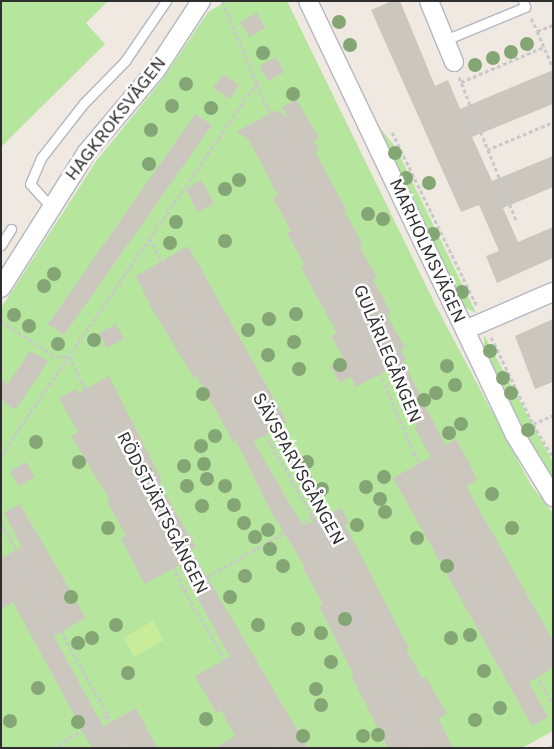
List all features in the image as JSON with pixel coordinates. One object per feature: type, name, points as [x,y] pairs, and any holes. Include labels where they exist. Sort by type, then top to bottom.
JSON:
[{"type":"street","name":"HAGKROKSVÄGEN","points":[[1,288],[87,152],[156,70],[201,1]]},
{"type":"street","name":"MARHOLMSVÄGEN","points":[[308,1],[516,435],[553,497]]},
{"type":"street","points":[[429,1],[454,62]]},
{"type":"street","points":[[465,330],[553,292]]},
{"type":"lane","points":[[51,207],[37,195],[30,184],[41,158],[84,103],[125,61],[166,1]]},
{"type":"lane","points":[[445,40],[525,7],[523,1]]},
{"type":"lane","points":[[1,245],[11,229]]},
{"type":"path","name":"GULÄRLEGÅNGEN","points":[[222,1],[414,453],[553,705]]},
{"type":"path","points":[[553,25],[538,31],[553,68]]},
{"type":"path","points":[[461,82],[544,47]]},
{"type":"path","points":[[454,62],[516,220]]},
{"type":"path","points":[[1,455],[257,83]]},
{"type":"path","points":[[487,150],[553,122]]},
{"type":"path","name":"SÄVSPARVSGÅNGEN","points":[[149,238],[313,516],[419,748]]},
{"type":"path","points":[[1,321],[56,357],[69,356]]},
{"type":"path","name":"RÖDSTJÄRTSGÅNGEN","points":[[69,356],[184,590],[277,748]]},
{"type":"path","points":[[533,424],[553,415]]},
{"type":"path","points":[[184,590],[313,516]]},
{"type":"path","points":[[1,522],[109,714],[126,748]]},
{"type":"path","points":[[53,748],[109,714]]},
{"type":"path","points":[[549,748],[553,746]]},
{"type":"green space","points":[[1,1],[108,1],[86,23],[105,44],[1,147]]},
{"type":"green space","points":[[227,1],[287,1],[438,310],[531,485],[553,513],[553,731],[522,748],[1,748],[1,308],[97,160],[162,80],[208,12]]},
{"type":"green space","points":[[372,118],[396,148],[476,313],[464,307]]},
{"type":"green space","points":[[484,335],[553,462],[553,478],[524,432],[484,348]]},
{"type":"green space","points":[[153,621],[164,640],[134,657],[123,638]]},
{"type":"building","points":[[392,1],[400,1],[435,86],[448,80],[460,109],[553,70],[553,104],[472,137],[492,181],[553,156],[553,187],[503,208],[518,242],[553,227],[553,258],[497,283],[486,256],[499,251],[479,205],[461,212],[371,10]]},
{"type":"building","points":[[257,13],[265,28],[249,37],[240,22]]},
{"type":"building","points":[[276,57],[284,72],[268,81],[259,66]]},
{"type":"building","points":[[223,74],[239,85],[230,99],[213,88]]},
{"type":"building","points":[[296,99],[319,138],[314,140],[319,150],[315,152],[346,209],[344,210],[362,243],[359,245],[377,278],[373,280],[391,313],[387,315],[405,348],[401,350],[406,359],[403,361],[445,445],[456,439],[469,462],[477,480],[466,486],[553,641],[553,668],[529,682],[548,717],[532,726],[393,478],[431,457],[414,427],[417,425],[387,370],[356,387],[351,377],[340,383],[330,366],[344,359],[331,336],[337,333],[301,267],[305,266],[287,233],[291,231],[273,198],[278,196],[248,139],[236,132],[277,110],[288,118],[282,107]]},
{"type":"building","points":[[195,114],[212,125],[64,335],[48,324]]},
{"type":"building","points":[[201,180],[214,203],[198,212],[186,190]]},
{"type":"building","points":[[188,246],[287,422],[254,441],[260,453],[303,526],[341,508],[349,523],[345,525],[409,648],[406,649],[422,679],[426,677],[447,714],[438,719],[453,748],[388,748],[319,606],[323,604],[303,568],[305,567],[269,508],[236,441],[233,442],[197,376],[194,378],[151,307],[136,276]]},
{"type":"building","points":[[553,319],[553,382],[535,389],[515,336]]},
{"type":"building","points":[[116,324],[124,339],[107,348],[99,333]]},
{"type":"building","points":[[30,351],[48,361],[15,410],[1,400],[1,379],[8,384]]},
{"type":"building","points":[[109,376],[162,481],[160,482],[164,492],[196,547],[191,550],[308,748],[214,748],[235,736],[221,710],[216,713],[195,676],[230,657],[179,565],[145,584],[121,539],[126,536],[107,501],[110,500],[71,436],[78,432],[59,398],[76,389],[78,393]]},
{"type":"building","points":[[26,462],[35,477],[18,486],[10,471]]},
{"type":"building","points":[[20,504],[86,618],[54,636],[103,727],[136,708],[157,748],[92,748],[13,602],[1,609],[1,558],[22,547],[4,513]]}]
